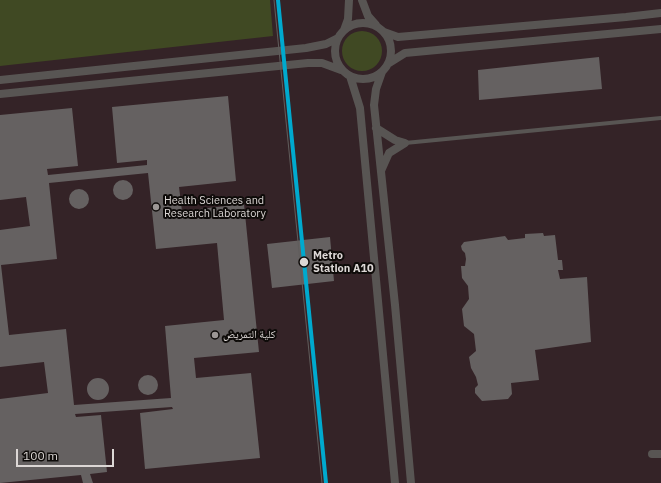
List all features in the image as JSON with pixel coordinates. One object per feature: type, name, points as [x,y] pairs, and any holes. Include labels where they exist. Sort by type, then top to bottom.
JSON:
[{"type":"street","points":[[341,70],[335,55],[335,46],[348,20],[349,0]]},
{"type":"street","points":[[362,0],[368,16],[389,39],[391,47],[389,63]]},
{"type":"street","points":[[344,30],[352,25],[362,23],[371,24],[398,37],[661,13]]},
{"type":"street","points":[[0,94],[308,63],[322,63],[341,70],[358,79],[367,79],[375,77],[382,72],[389,63],[405,53],[661,29]]},
{"type":"street","points":[[0,80],[306,48],[326,44],[338,38]]},
{"type":"street","points":[[382,72],[376,89],[374,105],[395,304],[411,483]]},
{"type":"street","points":[[350,76],[360,108],[396,483]]},
{"type":"street","points":[[376,128],[395,140],[405,143]]},
{"type":"street","points":[[381,172],[389,153],[405,143]]},
{"type":"street","points":[[652,454],[661,454]]},
{"type":"lane","points":[[405,143],[661,118]]},
{"type":"shaded area","points":[[0,0],[661,0],[661,483],[0,483]]},
{"type":"green space","points":[[0,0],[270,0],[273,36],[0,66]]},
{"type":"green space","points":[[366,31],[373,34],[379,40],[382,51],[381,59],[373,68],[366,71],[358,71],[351,68],[343,59],[342,47],[345,40],[354,32]]},
{"type":"building","points":[[599,57],[602,89],[479,100],[478,70]]},
{"type":"building","points":[[228,96],[236,181],[179,187],[182,211],[244,204],[259,352],[194,358],[196,378],[251,373],[260,458],[145,469],[140,413],[173,409],[172,407],[75,414],[76,417],[101,415],[107,472],[90,474],[93,483],[83,483],[81,475],[0,483],[0,399],[48,393],[44,362],[0,367],[0,230],[30,226],[26,197],[0,200],[0,115],[72,108],[78,166],[47,169],[48,175],[147,165],[147,160],[117,163],[112,107]],"holes":[[[148,173],[156,249],[217,243],[224,320],[165,326],[171,398],[74,405],[66,329],[9,335],[1,265],[57,259],[49,183]]]},
{"type":"building","points":[[123,180],[130,183],[133,190],[130,197],[123,200],[116,197],[113,190],[116,183]]},
{"type":"building","points":[[79,189],[86,192],[89,199],[86,206],[79,209],[72,206],[69,199],[72,192]]},
{"type":"building","points":[[543,233],[544,236],[555,235],[558,260],[562,260],[563,270],[558,270],[560,279],[587,277],[591,342],[535,350],[539,380],[511,383],[512,394],[508,399],[482,401],[475,393],[475,388],[478,385],[471,368],[469,357],[476,351],[474,334],[464,326],[462,309],[469,299],[468,286],[462,278],[461,266],[465,266],[466,259],[465,253],[461,246],[464,242],[505,236],[508,240],[525,238],[525,234]]},
{"type":"building","name":"Metro Station A10","points":[[330,237],[334,281],[272,288],[267,244]]},
{"type":"building","points":[[148,375],[155,378],[158,385],[155,392],[148,395],[141,392],[138,385],[141,378]]},
{"type":"building","points":[[98,378],[106,381],[109,389],[106,397],[98,400],[90,397],[87,389],[90,381]]},
{"type":"tram line","points":[[274,0],[322,483]]},
{"type":"transit line","points":[[278,0],[326,483]]},
{"type":"place","name":"Health Sciences and Research Laboratory","points":[[156,207]]},
{"type":"place","name":"Metro Station A10","points":[[304,262]]},
{"type":"place","name":"كلية التمريض","points":[[215,335]]}]
